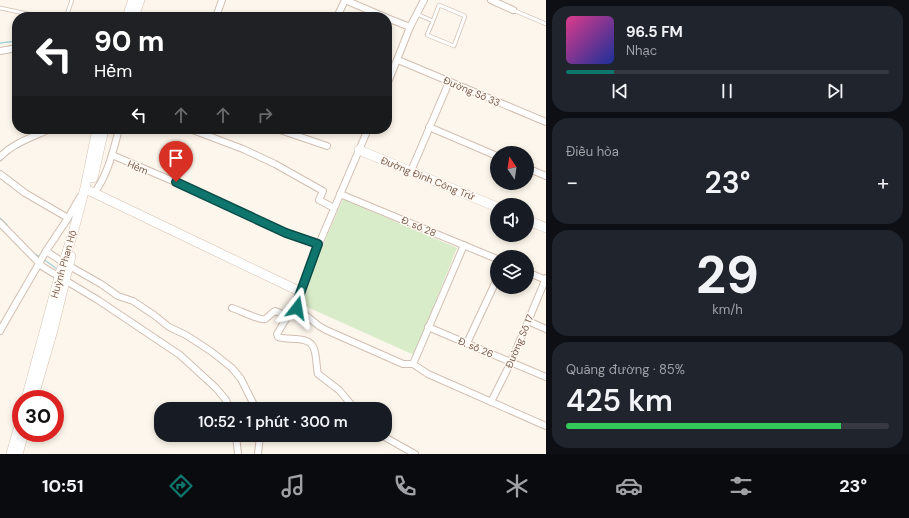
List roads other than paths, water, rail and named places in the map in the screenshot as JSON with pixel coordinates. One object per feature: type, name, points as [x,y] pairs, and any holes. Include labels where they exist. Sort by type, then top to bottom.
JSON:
[{"type":"street","points":[[129,12],[133,0]]},
{"type":"street","points":[[136,12],[140,0]]},
{"type":"street","points":[[218,12],[222,0]]},
{"type":"street","points":[[339,12],[345,0],[374,12]]},
{"type":"street","points":[[392,74],[410,27],[424,0]]},
{"type":"street","points":[[491,0],[513,10]]},
{"type":"street","points":[[392,20],[410,27]]},
{"type":"street","points":[[0,51],[12,49]]},
{"type":"street","name":"Đường Số 33","points":[[398,60],[546,122]]},
{"type":"street","points":[[411,171],[449,82]]},
{"type":"street","points":[[429,127],[490,153]]},
{"type":"street","points":[[0,157],[9,149],[39,134]]},
{"type":"street","name":"Huỳnh Phan Hộ","points":[[90,191],[96,134]]},
{"type":"street","name":"Huỳnh Phan Hộ","points":[[29,390],[90,191],[103,134]]},
{"type":"street","points":[[0,331],[29,279],[68,218],[90,191],[101,184],[112,155],[118,134]]},
{"type":"street","points":[[203,134],[275,164],[323,191],[319,200],[334,208]]},
{"type":"street","points":[[292,134],[327,146]]},
{"type":"street","points":[[297,308],[297,302],[318,244],[366,134]]},
{"type":"street","name":"Đường Đinh Công Trứ","points":[[359,150],[490,204]]},
{"type":"street","name":"Hẻm","points":[[112,155],[201,193],[286,233],[318,244]]},
{"type":"street","points":[[534,171],[546,176]]},
{"type":"street","points":[[0,174],[25,193],[68,218]]},
{"type":"street","points":[[90,191],[301,292]]},
{"type":"street","name":"Đ. số 28","points":[[340,194],[490,256]]},
{"type":"street","points":[[0,223],[40,263],[62,279],[98,300],[180,355],[216,388],[227,402]]},
{"type":"street","points":[[534,223],[546,228]]},
{"type":"street","points":[[413,364],[464,245]]},
{"type":"street","points":[[46,252],[101,284],[118,296],[133,301],[169,328],[186,335],[212,352],[232,368],[242,379],[253,402]]},
{"type":"street","points":[[534,275],[546,279]]},
{"type":"street","name":"Huỳnh Phan Hộ","points":[[36,390],[62,279]]},
{"type":"street","name":"Đường Số 17","points":[[491,402],[546,279]]},
{"type":"street","points":[[467,344],[490,294]]},
{"type":"street","points":[[232,308],[240,310],[261,320],[266,319],[275,311],[285,315]]},
{"type":"street","points":[[297,308],[292,309],[285,315],[286,319],[277,334],[278,337],[304,340],[312,343],[318,374],[339,390],[349,402]]},
{"type":"street","points":[[297,308],[326,330],[403,364],[413,364],[428,374],[546,426]]},
{"type":"street","points":[[528,321],[546,328]]},
{"type":"street","name":"Đ. số 26","points":[[428,327],[546,377]]},
{"type":"street","points":[[392,441],[415,454]]},
{"type":"street","points":[[11,454],[14,442]]},
{"type":"street","points":[[18,454],[21,442]]},
{"type":"street","points":[[237,442],[238,454]]},
{"type":"street","points":[[258,454],[259,442]]},
{"type":"lane","points":[[68,12],[72,0]]},
{"type":"lane","points":[[439,5],[466,16],[454,46],[427,35],[433,21],[439,5]]},
{"type":"lane","points":[[0,8],[19,12]]},
{"type":"lane","points":[[513,10],[546,24]]},
{"type":"lane","points":[[417,14],[433,21]]},
{"type":"waterway","points":[[0,43],[12,42]]},
{"type":"waterway","points":[[17,148],[29,141]]},
{"type":"waterway","points":[[0,161],[9,153]]},
{"type":"waterway","points":[[0,218],[7,225]]},
{"type":"waterway","points":[[33,253],[40,257]]},
{"type":"waterway","points":[[43,259],[56,268]]}]
